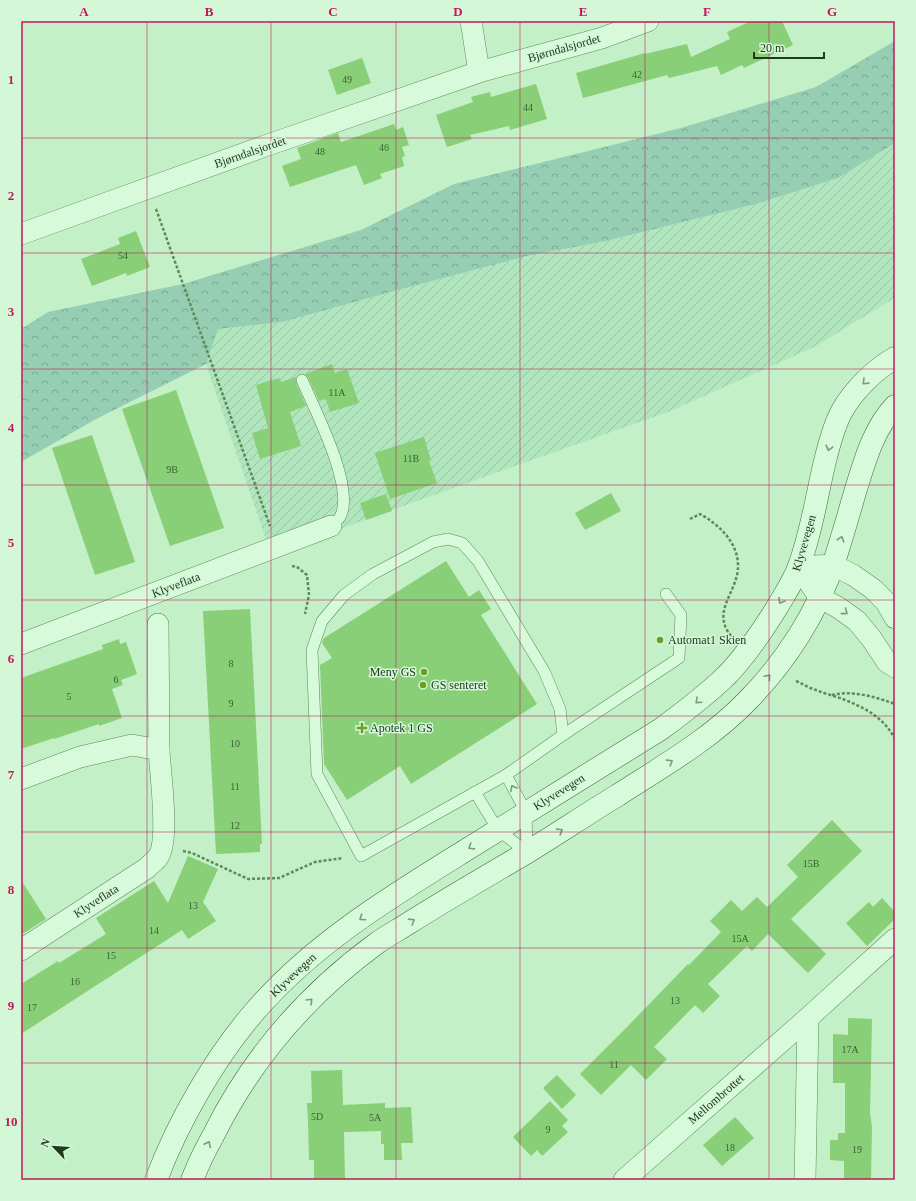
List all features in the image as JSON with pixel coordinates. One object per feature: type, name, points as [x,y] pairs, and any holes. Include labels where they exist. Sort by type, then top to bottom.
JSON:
[{"type":"main road","name":"Klyvevegen","points":[[156,1180],[167,1151],[196,1097],[226,1049],[256,1010],[301,964],[356,922],[427,874],[661,728],[693,706],[725,676],[752,646],[783,598],[799,567],[831,439],[842,411],[863,383],[886,363],[895,358]]},
{"type":"main road","points":[[192,1180],[197,1166],[224,1112],[252,1067],[283,1029],[322,987],[377,943],[443,901],[527,852],[684,753],[717,728],[749,700],[778,667],[811,614],[833,565],[866,456],[878,430],[895,406]]},
{"type":"street","points":[[471,21],[479,72]]},
{"type":"street","name":"Bjørndalsjordet","points":[[21,234],[479,72],[602,38],[648,21]]},
{"type":"street","name":"Klyveflata","points":[[21,644],[331,526]]},
{"type":"street","points":[[799,567],[833,565],[853,575],[874,589],[886,602],[895,618]]},
{"type":"street","points":[[799,567],[819,597],[839,608],[857,621],[871,638],[887,662],[895,667]]},
{"type":"street","name":"Klyveflata","points":[[21,950],[147,868],[159,857],[163,847],[165,830],[159,750],[158,624]]},
{"type":"street","points":[[21,779],[80,757],[132,745],[159,750]]},
{"type":"street","name":"Mellombrottet","points":[[624,1180],[808,1018],[895,939]]},
{"type":"street","points":[[805,1180],[808,1018]]},
{"type":"lane","points":[[302,380],[338,463],[344,499],[341,516],[331,526]]},
{"type":"lane","points":[[564,735],[560,709],[544,671],[478,561],[462,543],[448,539],[433,542],[373,574],[344,595],[322,621],[312,650],[317,774],[361,856],[506,775],[679,658],[681,614],[666,594]]},
{"type":"lane","points":[[506,775],[526,812],[527,852]]},
{"type":"lane","points":[[475,792],[498,830],[527,852]]},
{"type":"path","points":[[148,188],[270,549],[269,560],[297,567],[307,575],[309,595],[304,616]]},
{"type":"path","points":[[690,519],[700,514],[709,519],[730,540],[737,552],[738,564],[736,576],[725,602],[723,617],[728,632],[733,637]]},
{"type":"path","points":[[796,681],[816,690],[846,700],[877,716],[889,728],[895,739]]},
{"type":"path","points":[[831,695],[841,693],[866,695],[895,704]]},
{"type":"path","points":[[163,847],[192,853],[248,879],[279,878],[315,862],[361,856]]},
{"type":"green space","points":[[895,41],[895,143],[838,178],[756,204],[606,241],[527,256],[282,322],[218,329],[206,364],[98,418],[21,462],[21,329],[48,312],[183,284],[361,230],[454,184],[681,128],[816,87]]},
{"type":"green space","points":[[895,143],[895,298],[814,347],[668,412],[271,554],[206,364],[218,329],[282,322],[527,256],[606,241],[756,204],[838,178]]},
{"type":"building","points":[[751,21],[782,21],[793,45],[744,68],[742,65],[721,75],[717,66],[669,78],[667,75],[583,98],[576,73],[645,53],[687,44],[691,57],[730,39],[727,32]]},
{"type":"building","points":[[362,58],[371,83],[337,95],[328,70]]},
{"type":"building","points":[[536,84],[547,119],[510,130],[509,126],[470,135],[472,139],[447,147],[436,115],[473,102],[471,97],[490,92],[491,97]]},
{"type":"building","points":[[394,124],[396,130],[403,127],[409,145],[402,147],[405,156],[402,157],[404,166],[380,174],[382,178],[364,185],[356,165],[290,187],[282,166],[301,159],[297,148],[338,133],[341,142]]},
{"type":"building","points":[[136,231],[150,267],[127,276],[126,273],[92,286],[81,259],[120,244],[118,238]]},
{"type":"building","points":[[332,364],[335,373],[347,369],[359,403],[330,412],[326,399],[319,401],[308,377],[305,374]]},
{"type":"building","points":[[296,377],[296,383],[306,406],[290,412],[301,446],[260,459],[252,433],[268,428],[256,385],[279,378],[281,382]]},
{"type":"building","points":[[176,390],[224,528],[170,546],[122,409]]},
{"type":"building","points":[[92,435],[135,562],[95,575],[52,448]]},
{"type":"building","points":[[424,437],[431,461],[429,461],[437,483],[390,499],[375,453]]},
{"type":"building","points":[[611,493],[621,511],[585,530],[575,513]]},
{"type":"building","points":[[386,494],[392,511],[366,520],[360,503]]},
{"type":"building","name":"GS senteret","points":[[446,561],[469,597],[479,590],[491,609],[481,615],[537,704],[411,784],[400,766],[347,800],[324,764],[320,665],[332,658],[322,643],[324,638]]},
{"type":"building","points":[[250,609],[262,844],[260,844],[260,852],[216,854],[203,611]]},
{"type":"building","points":[[119,639],[120,644],[126,642],[137,674],[121,680],[123,685],[112,689],[122,718],[21,749],[21,678],[103,649],[102,645]]},
{"type":"building","points":[[832,820],[862,851],[791,919],[826,954],[808,973],[768,934],[752,951],[747,946],[708,984],[720,996],[703,1013],[695,1005],[654,1047],[667,1059],[646,1080],[631,1065],[601,1095],[580,1074],[721,932],[710,921],[731,900],[742,911],[757,897],[767,907],[798,877],[787,865]]},
{"type":"building","points":[[188,856],[218,869],[203,902],[216,921],[188,939],[182,930],[21,1034],[21,984],[106,934],[96,918],[154,881],[168,903]]},
{"type":"building","points":[[21,880],[46,919],[21,935]]},
{"type":"building","points":[[882,898],[895,912],[895,919],[867,946],[846,923],[869,902],[873,907]]},
{"type":"building","points":[[848,1018],[872,1019],[870,1113],[872,1127],[871,1179],[844,1179],[844,1161],[830,1160],[830,1140],[838,1140],[838,1133],[845,1133],[845,1083],[833,1083],[833,1034],[848,1035]]},
{"type":"building","points":[[342,1070],[343,1105],[385,1103],[385,1108],[411,1107],[413,1143],[401,1143],[402,1160],[384,1160],[384,1144],[381,1144],[381,1131],[344,1132],[345,1180],[314,1180],[314,1160],[309,1160],[307,1103],[312,1103],[311,1071]]},
{"type":"building","points":[[557,1075],[576,1095],[562,1109],[543,1088]]},
{"type":"building","points":[[550,1101],[568,1120],[562,1126],[568,1132],[542,1156],[537,1150],[531,1156],[513,1137]]},
{"type":"building","points":[[735,1117],[754,1138],[722,1166],[703,1145]]},
{"type":"place","name":"Automat1 Skien","points":[[660,640]]},
{"type":"place","name":"Meny GS","points":[[424,672]]},
{"type":"place","name":"GS senteret","points":[[423,685]]},
{"type":"place","name":"Apotek 1 GS","points":[[362,728]]}]
